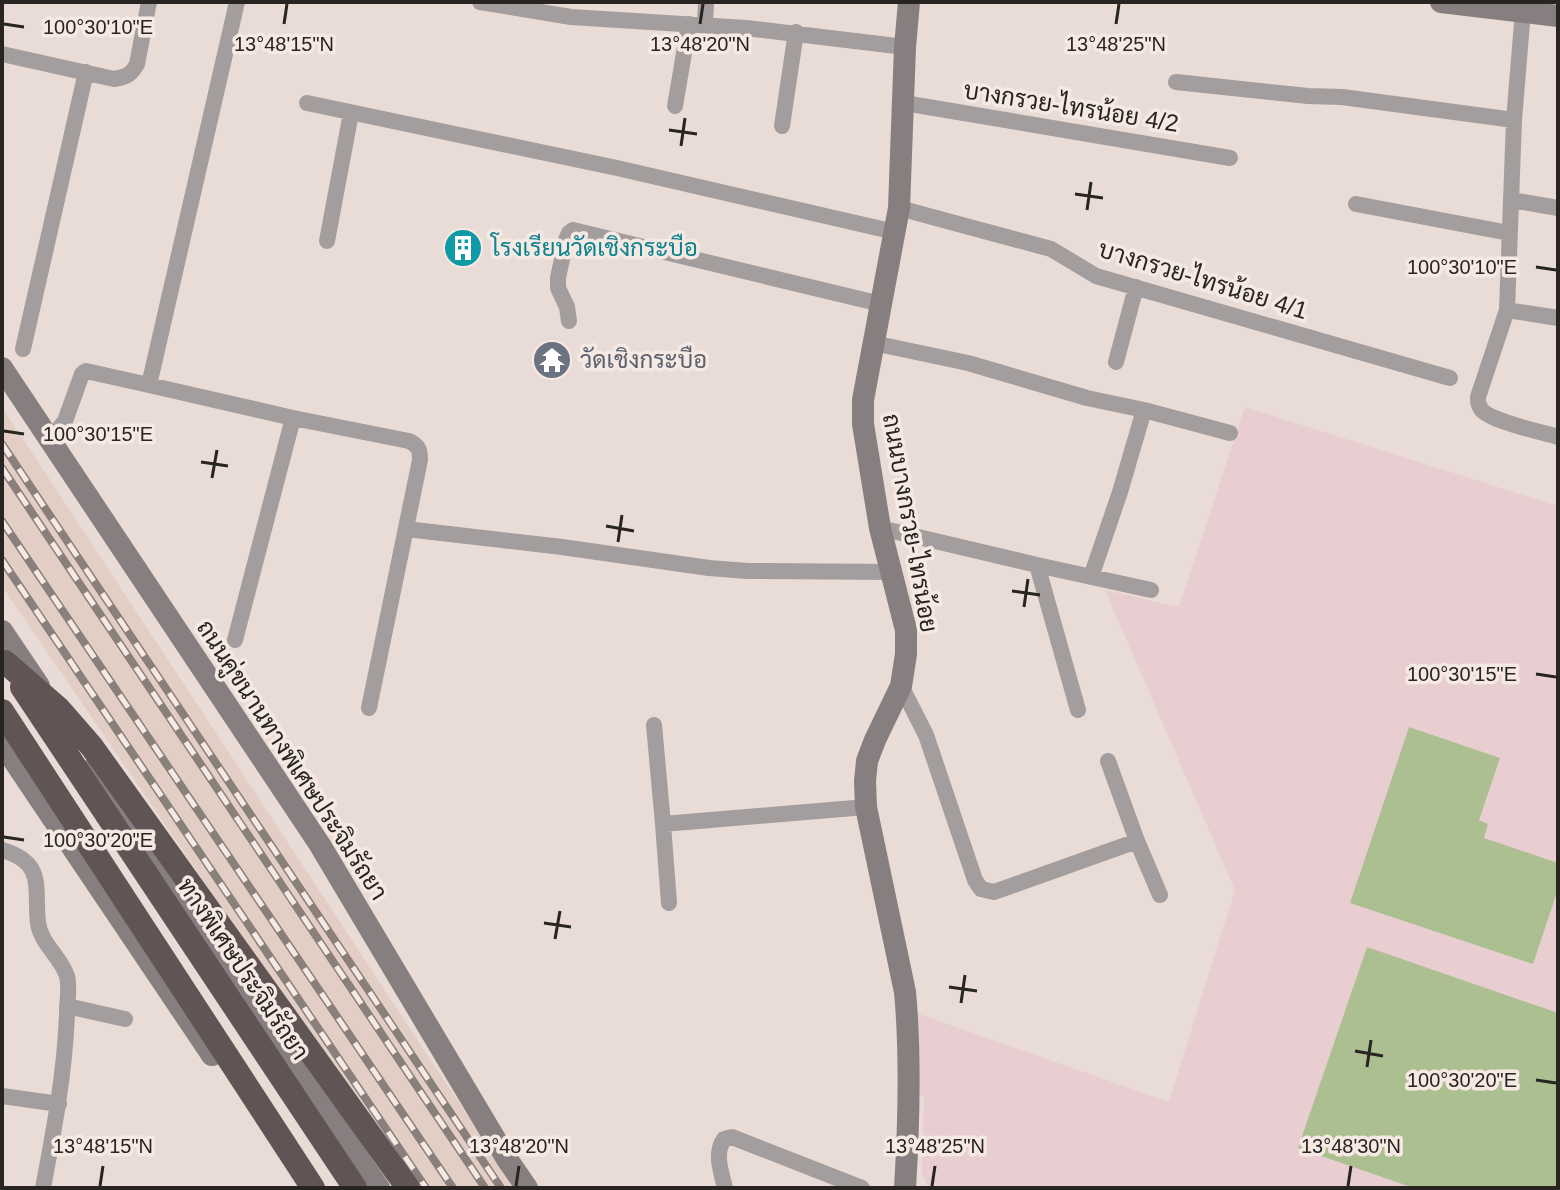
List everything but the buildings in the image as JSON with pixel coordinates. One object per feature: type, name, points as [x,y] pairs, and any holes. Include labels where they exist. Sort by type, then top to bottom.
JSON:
[{"type":"highway","name":"ทางพิเศษประจิมรัถยา","points":[[355,1188],[5,662],[58,708],[92,747],[408,1188]]},
{"type":"highway","points":[[2,711],[313,1188]]},
{"type":"main road","name":"ถนนบางกรวย-ไทรน้อย","points":[[905,1188],[909,1110],[908,1021],[905,992],[866,807],[865,781],[867,761],[901,686],[906,630],[880,528],[863,424],[863,400],[899,208],[909,2]]},
{"type":"main road","points":[[1441,2],[1558,16]]},
{"type":"main road","name":"ถนนคู่ขนานทางพิเศษประจิมรัถยา","points":[[2,368],[320,845],[527,1188]]},
{"type":"main road","points":[[2,631],[191,915],[379,1188]]},
{"type":"main road","points":[[8,752],[303,1188]]},
{"type":"main road","points":[[143,952],[191,915]]},
{"type":"street","points":[[2,54],[114,79],[125,77],[137,64],[149,2]]},
{"type":"street","points":[[149,385],[237,2]]},
{"type":"street","points":[[480,2],[796,32],[905,47]]},
{"type":"street","points":[[675,106],[706,2]]},
{"type":"street","points":[[1523,11],[1514,120],[1507,310],[1478,404],[1492,418],[1558,437]]},
{"type":"street","points":[[782,126],[796,32]]},
{"type":"street","points":[[23,349],[86,72]]},
{"type":"street","points":[[1176,82],[1342,97],[1514,120]]},
{"type":"street","points":[[307,103],[617,168],[895,232]]},
{"type":"street","name":"บางกรวย-ไทรน้อย 4/2","points":[[904,103],[1230,158]]},
{"type":"street","points":[[327,241],[351,113]]},
{"type":"street","points":[[1512,200],[1558,208]]},
{"type":"street","points":[[1356,204],[1509,233]]},
{"type":"street","name":"บางกรวย-ไทรน้อย 4/1","points":[[899,208],[1051,249],[1096,276],[1450,378]]},
{"type":"street","points":[[569,321],[567,307],[558,288],[558,278],[566,240],[573,230],[881,304]]},
{"type":"street","points":[[1116,362],[1136,287]]},
{"type":"street","points":[[1507,310],[1558,318]]},
{"type":"street","points":[[873,343],[968,363],[1087,398],[1230,433]]},
{"type":"street","points":[[50,440],[65,421],[82,374],[86,371],[416,444],[420,450],[420,460],[369,708]]},
{"type":"street","points":[[1091,577],[1144,410]]},
{"type":"street","points":[[235,640],[293,418]]},
{"type":"street","points":[[880,528],[1151,590]]},
{"type":"street","points":[[406,529],[709,568],[892,572]]},
{"type":"street","points":[[1037,565],[1078,710]]},
{"type":"street","points":[[901,686],[926,735],[975,880],[981,889],[994,892],[1137,841]]},
{"type":"street","points":[[654,725],[669,903]]},
{"type":"street","points":[[1108,761],[1160,895]]},
{"type":"street","points":[[663,824],[866,807]]},
{"type":"street","points":[[2,850],[27,861],[33,872],[38,894],[40,932],[67,976],[66,1040],[59,1104],[43,1188]]},
{"type":"street","points":[[67,1006],[125,1019]]},
{"type":"street","points":[[2,1096],[59,1104]]},
{"type":"street","points":[[725,1188],[718,1150],[724,1139],[732,1137],[862,1188]]},
{"type":"shaded area","points":[[2,407],[516,1188],[413,1188],[2,586]]},
{"type":"shaded area","points":[[1245,407],[1558,506],[1558,1188],[928,1188],[922,1173],[924,1096],[913,1091],[916,1013],[1169,1102],[1235,890],[1105,590],[1179,607]]},
{"type":"green space","points":[[1409,727],[1500,758],[1479,820],[1488,824],[1484,838],[1558,863],[1558,889],[1533,964],[1350,903]]},
{"type":"green space","points":[[1367,947],[1558,1013],[1558,1188],[1414,1188],[1298,1148]]},
{"type":"railway","points":[[2,444],[501,1188]]},
{"type":"railway","points":[[2,468],[485,1188]]},
{"type":"railway","points":[[2,521],[453,1188]]},
{"type":"railway","points":[[2,560],[426,1188]]},
{"type":"place","name":"โรงเรียนวัดเชิงกระบือ","points":[[463,248]]},
{"type":"place","name":"วัดเชิงกระบือ","points":[[552,360]]}]
